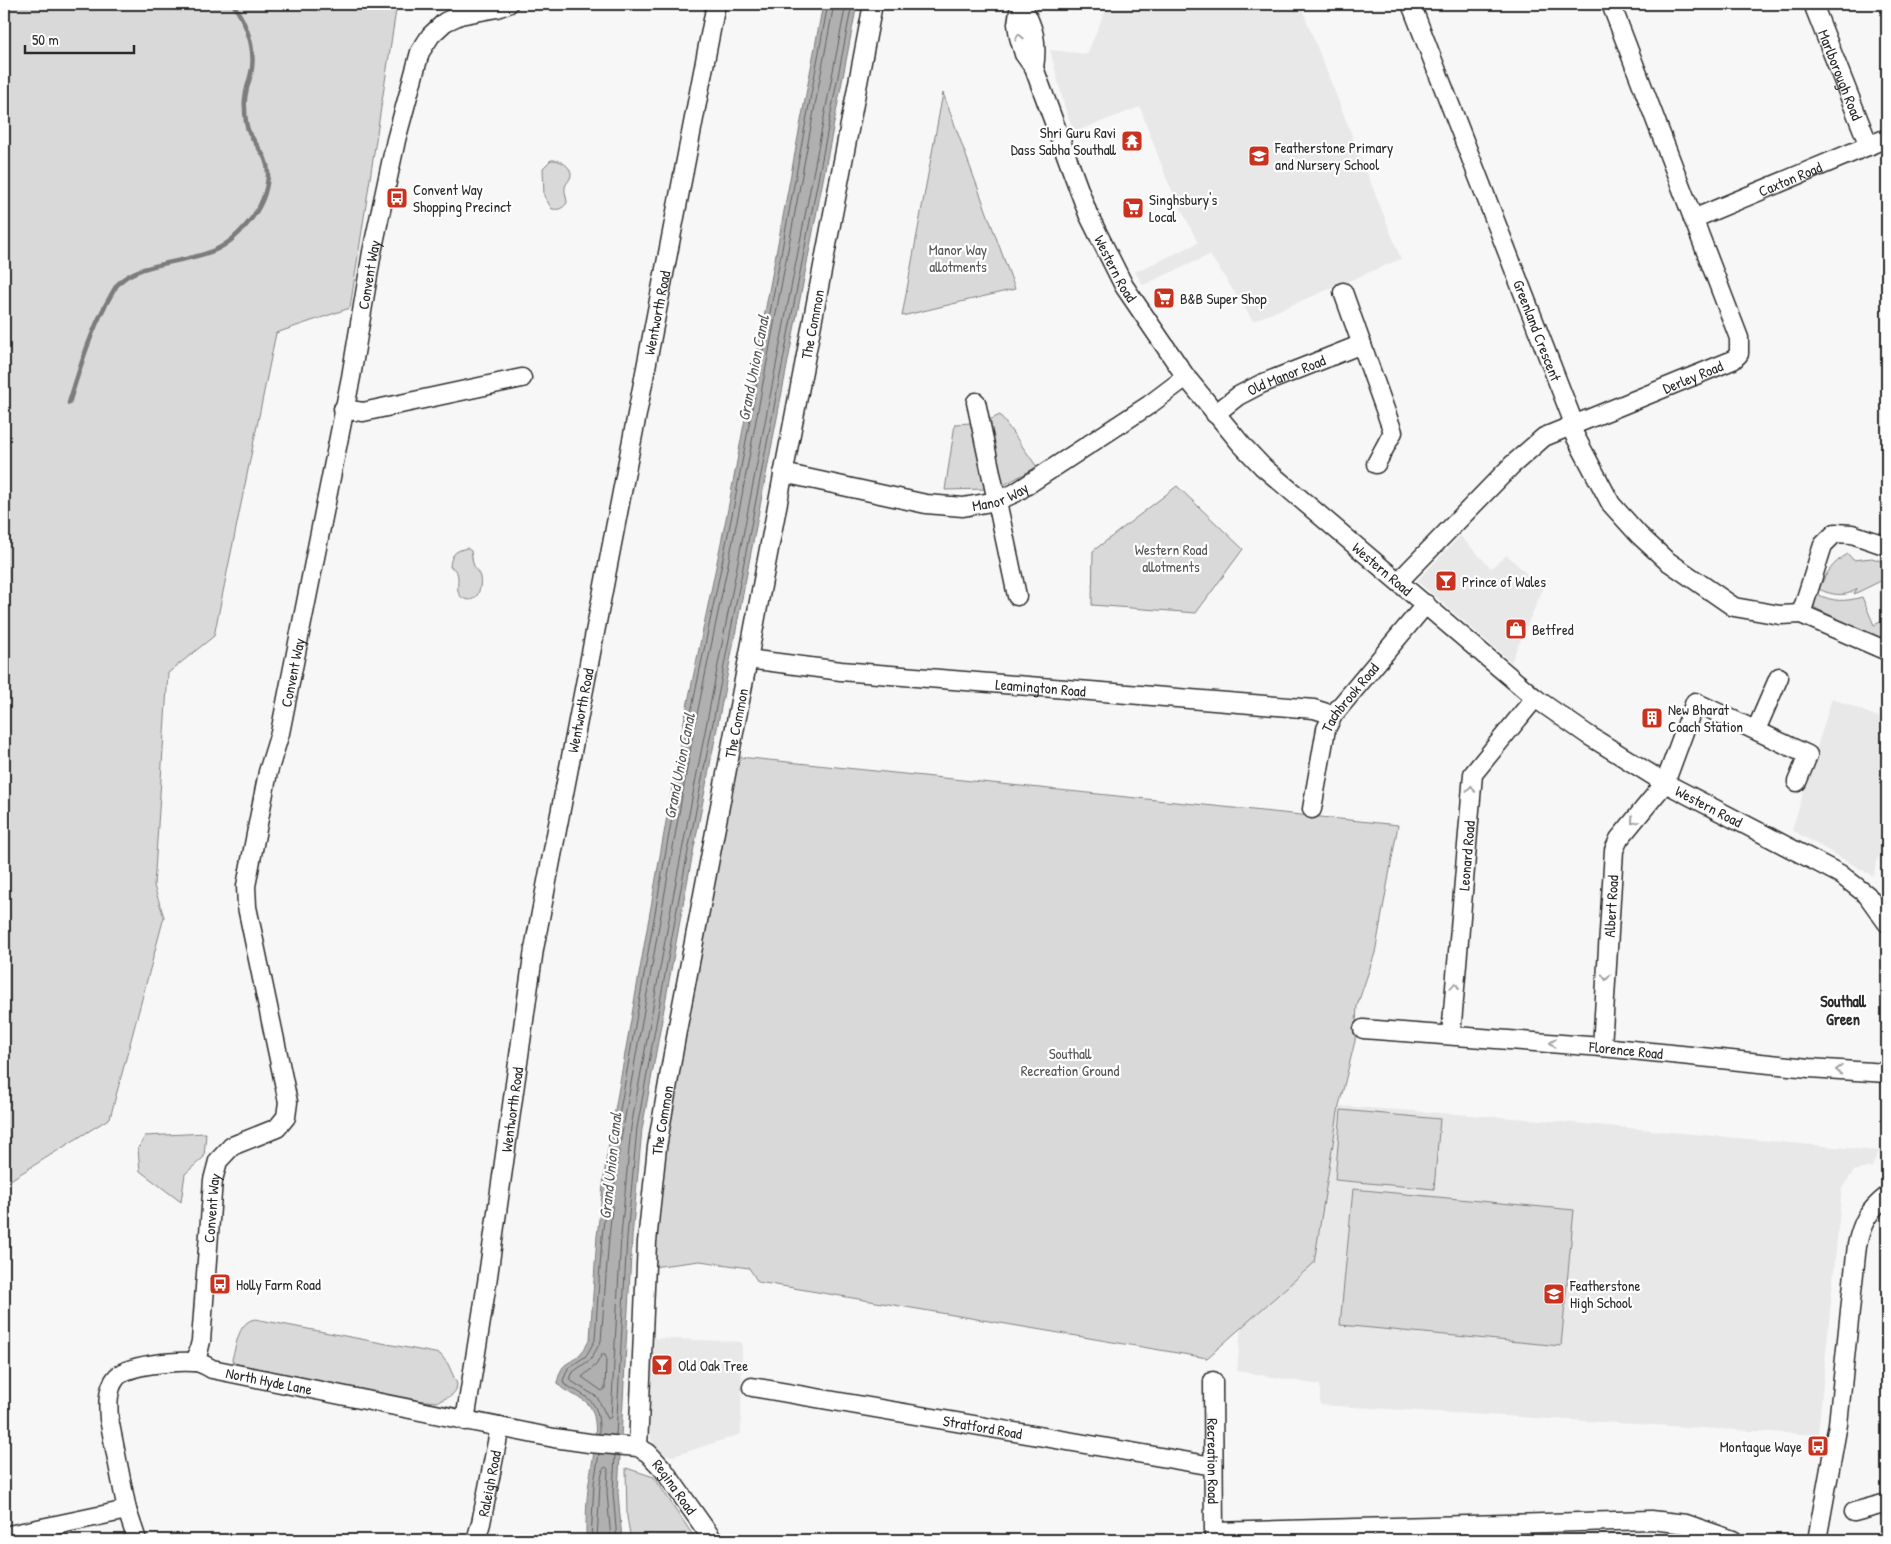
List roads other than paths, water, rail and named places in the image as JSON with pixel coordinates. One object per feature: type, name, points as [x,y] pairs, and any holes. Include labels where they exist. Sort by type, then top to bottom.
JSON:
[{"type":"street","name":"Convent Way","points":[[196,1362],[201,1341],[213,1180],[218,1161],[232,1146],[277,1128],[286,1118],[288,1102],[248,907],[246,886],[268,772],[280,734],[343,409],[351,377],[372,252],[394,150],[420,52],[431,34],[445,22],[460,14],[497,8],[508,4]]},
{"type":"street","name":"Wentworth Road","points":[[465,1421],[487,1283],[534,949],[716,4]]},
{"type":"street","name":"The Common","points":[[632,1446],[647,1242],[657,1147],[677,1031],[873,4]]},
{"type":"street","name":"Western Road","points":[[1021,4],[1017,24],[1024,54],[1034,68],[1093,223],[1124,286],[1186,377],[1241,444],[1263,467],[1535,698],[1588,735],[1665,783],[1840,874],[1867,895],[1887,923]]},
{"type":"street","name":"Greenland Crescent","points":[[1411,4],[1567,406],[1574,434],[1611,504],[1639,535],[1666,560],[1734,607],[1780,615],[1801,614]]},
{"type":"street","name":"Derley Road","points":[[1398,581],[1512,465],[1544,438],[1733,360],[1739,354],[1739,338],[1611,4]]},
{"type":"street","name":"Marlborough Road","points":[[1813,4],[1869,146]]},
{"type":"street","name":"Caxton Road","points":[[1694,219],[1887,138]]},
{"type":"street","points":[[1343,292],[1393,432],[1376,464]]},
{"type":"street","name":"Old Manor Road","points":[[1215,414],[1238,396],[1261,384],[1362,344]]},
{"type":"street","name":"Manor Way","points":[[783,473],[926,504],[963,507],[997,501],[1015,493],[1141,410],[1186,377]]},
{"type":"street","points":[[343,409],[363,412],[522,378]]},
{"type":"street","points":[[976,402],[1017,596]]},
{"type":"street","points":[[1887,546],[1852,534],[1835,533],[1823,545],[1801,614],[1887,651]]},
{"type":"street","name":"Tachbrook Road","points":[[1312,808],[1326,729],[1333,716],[1426,604]]},
{"type":"street","name":"Leamington Road","points":[[748,659],[841,671],[1314,709],[1333,716]]},
{"type":"street","points":[[1779,677],[1756,730],[1808,755],[1797,782]]},
{"type":"street","name":"Leonard Road","points":[[1451,1035],[1473,774],[1535,698]]},
{"type":"street","name":"Albert Road","points":[[1602,1047],[1614,850],[1619,838],[1665,783],[1695,702],[1756,730]]},
{"type":"street","name":"Florence Road","points":[[1363,1029],[1602,1047],[1809,1068],[1887,1073]]},
{"type":"street","points":[[1817,1540],[1838,1424],[1857,1245],[1861,1226],[1870,1211],[1887,1196]]},
{"type":"street","name":"North Hyde Lane","points":[[137,1540],[127,1510],[109,1419],[108,1405],[116,1378],[134,1368],[196,1362],[212,1368],[465,1421],[589,1443],[632,1446]]},
{"type":"street","name":"Recreation Road","points":[[1213,1381],[1214,1536]]},
{"type":"street","name":"Stratford Road","points":[[752,1387],[1213,1466]]},
{"type":"street","name":"Raleigh Road","points":[[476,1540],[500,1427]]},
{"type":"street","name":"Regina Road","points":[[632,1446],[650,1455],[663,1469],[714,1540]]},
{"type":"street","points":[[1854,1512],[1887,1503]]},
{"type":"street","points":[[4,1536],[127,1510]]},
{"type":"street","points":[[1214,1536],[1650,1520],[1686,1524],[1733,1540]]},
{"type":"water","name":"Grand Union Canal","points":[[823,4],[857,4],[684,899],[642,1129],[632,1237],[618,1492],[622,1540],[586,1540],[587,1496],[595,1442],[595,1421],[593,1412],[586,1402],[564,1390],[557,1383],[564,1366],[581,1353],[590,1339],[597,1236],[606,1161],[683,726],[728,509]]},
{"type":"waterway","points":[[69,403],[85,352],[106,304],[118,284],[126,277],[148,268],[199,256],[221,247],[231,240],[252,218],[262,200],[266,188],[268,168],[264,157],[248,130],[245,114],[245,97],[252,68],[252,51],[245,26],[233,4]]},
{"type":"place","name":"Shri Guru Ravi Dass Sabha Southall","points":[[1132,141]]},
{"type":"place","name":"Featherstone Primary and Nursery School","points":[[1259,156]]},
{"type":"place","name":"Convent Way Shopping Precinct","points":[[397,198]]},
{"type":"place","name":"Singhsbury's Local","points":[[1133,208]]},
{"type":"place","name":"B&B Super Shop","points":[[1164,298]]},
{"type":"place","name":"Prince of Wales","points":[[1446,581]]},
{"type":"place","name":"Betfred","points":[[1516,629]]},
{"type":"place","name":"New Bharat Coach Station","points":[[1652,718]]},
{"type":"place","name":"Holly Farm Road","points":[[220,1284]]},
{"type":"place","name":"Featherstone High School","points":[[1554,1294]]},
{"type":"place","name":"Old Oak Tree","points":[[662,1365]]},
{"type":"place","name":"Montague Waye","points":[[1818,1446]]},
{"type":"district","name":"Southall Green","points":[[1843,1010]]},
{"type":"park label","name":"Manor Way allotments","points":[[958,258]]},
{"type":"park label","name":"Western Road allotments","points":[[1171,558]]},
{"type":"park label","name":"Southall Recreation Ground","points":[[1070,1062]]}]
